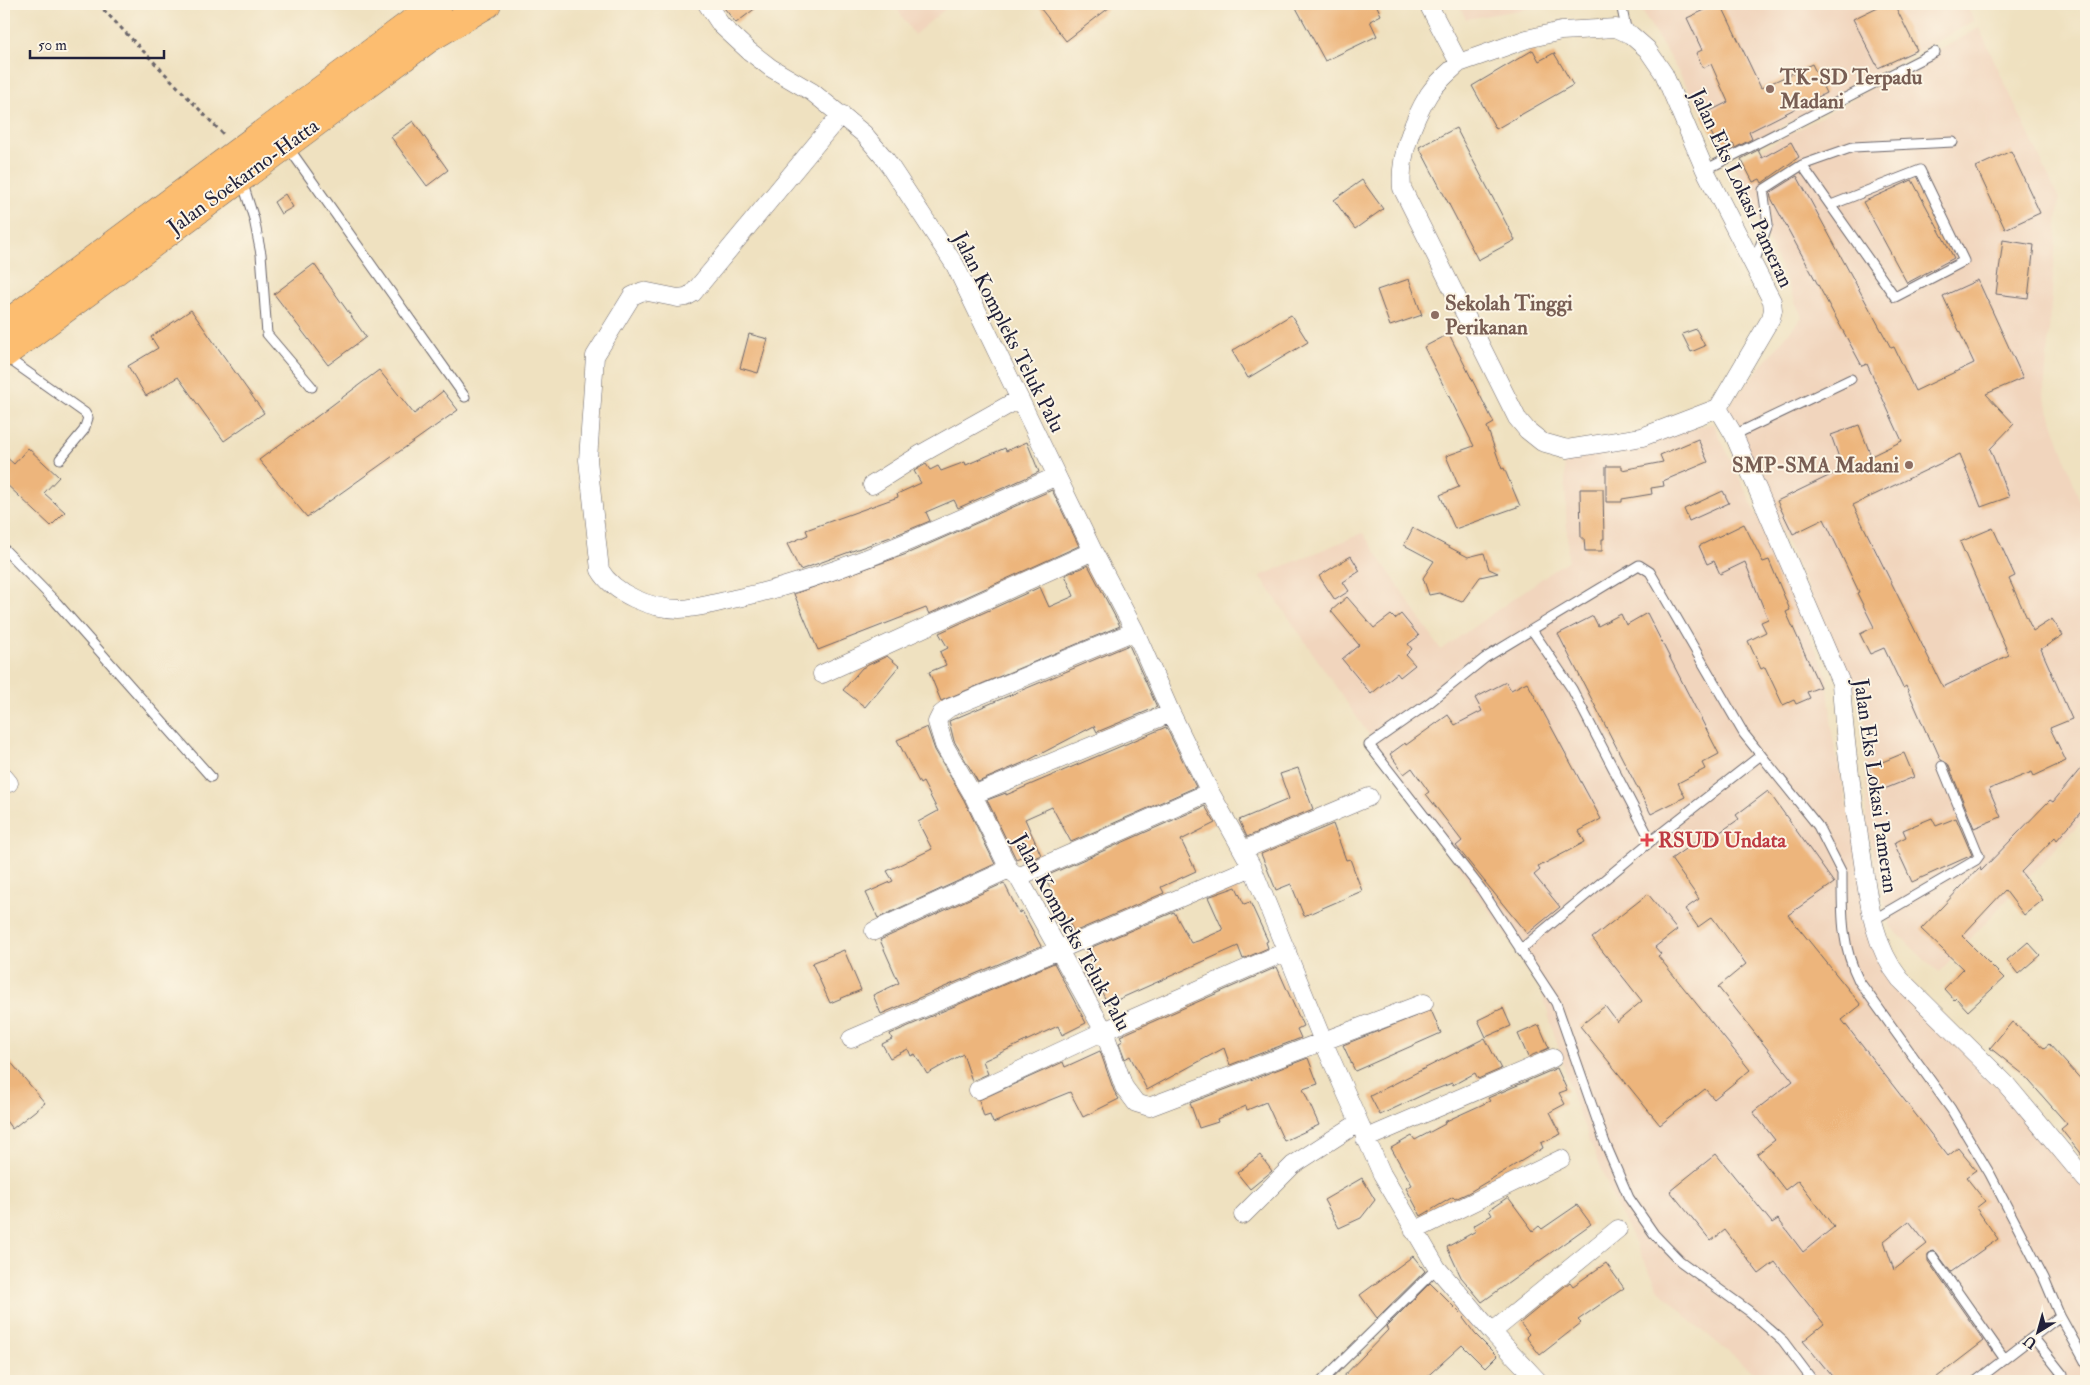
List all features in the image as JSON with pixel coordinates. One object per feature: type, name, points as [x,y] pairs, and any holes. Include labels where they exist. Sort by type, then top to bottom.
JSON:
[{"type":"main road","name":"Jalan Soekarno-Hatta","points":[[4,354],[237,162],[437,4]]},
{"type":"main road","name":"Jalan Soekarno-Hatta","points":[[4,326],[237,162],[286,145],[428,39],[487,4]]},
{"type":"street","name":"Jalan Kompleks Teluk Palu","points":[[707,4],[721,25],[749,51],[771,68],[812,92],[842,114],[864,134],[886,160],[955,265],[1093,551],[1135,631],[1171,713],[1210,792],[1252,867],[1362,1131],[1414,1231],[1437,1268],[1492,1332],[1538,1381]]},
{"type":"street","points":[[1428,4],[1459,62]]},
{"type":"street","name":"Jalan Eks Lokasi Pameran","points":[[1616,28],[1627,33],[1647,49],[1664,74],[1705,170],[1772,301],[1773,310],[1771,318],[1718,408],[1642,437],[1567,449],[1542,442],[1527,430],[1517,418],[1402,188],[1402,162],[1429,94],[1459,62],[1527,39],[1561,30],[1616,28]]},
{"type":"street","points":[[842,114],[693,293],[686,297],[678,298],[643,291],[632,296],[598,350],[593,364],[588,460],[600,570],[605,579],[632,598],[677,609],[694,608],[780,589],[870,556],[1057,476]]},
{"type":"street","points":[[872,485],[921,454],[1019,399]]},
{"type":"street","name":"Jalan Eks Lokasi Pameran","points":[[1718,408],[1734,435],[1841,683],[1843,725],[1852,797],[1873,920],[1888,964],[1900,979],[2006,1084],[2086,1180]]},
{"type":"street","points":[[822,674],[1093,551]]},
{"type":"street","name":"Jalan Kompleks Teluk Palu","points":[[1135,631],[970,699],[941,714],[938,722],[944,745],[1104,1031],[1124,1087],[1131,1099],[1144,1107],[1323,1041]]},
{"type":"street","points":[[973,795],[1171,713]]},
{"type":"street","points":[[874,931],[1210,792]]},
{"type":"street","points":[[1243,850],[1369,798]]},
{"type":"street","points":[[851,1039],[1252,867]]},
{"type":"street","points":[[978,1090],[1104,1031],[1287,951]]},
{"type":"street","points":[[1323,1041],[1424,1003]]},
{"type":"street","points":[[1243,1214],[1293,1165],[1362,1131],[1553,1058]]},
{"type":"street","points":[[1414,1231],[1561,1159]]},
{"type":"street","points":[[1492,1332],[1618,1229]]},
{"type":"lane","points":[[1621,4],[1627,33]]},
{"type":"lane","points":[[1705,170],[1935,52]]},
{"type":"lane","points":[[1754,263],[1768,224],[1763,190],[1802,165],[1853,147],[1953,142]]},
{"type":"lane","points":[[286,145],[465,398]]},
{"type":"lane","points":[[237,162],[254,219],[261,254],[267,334],[312,387]]},
{"type":"lane","points":[[1802,165],[1895,297],[1964,261],[1920,170],[1831,205]]},
{"type":"lane","points":[[4,354],[85,413],[88,418],[84,430],[60,459]]},
{"type":"lane","points":[[1734,435],[1851,379]]},
{"type":"lane","points":[[4,550],[56,602],[211,777]]},
{"type":"lane","points":[[1813,1381],[1783,1341],[1749,1311],[1680,1261],[1654,1234],[1629,1198],[1605,1143],[1556,1003],[1481,889],[1369,745],[1429,703],[1485,658],[1639,566],[1650,572],[1744,734],[1818,826],[1839,864],[1842,874],[1843,936],[1849,961],[1859,982],[1951,1109],[1990,1174],[2044,1278],[2060,1316],[2086,1363]]},
{"type":"lane","points":[[1532,630],[1572,689],[1651,841]]},
{"type":"lane","points":[[1520,950],[1651,841],[1761,755]]},
{"type":"lane","points":[[1873,920],[1976,860],[1979,856],[1942,766]]},
{"type":"lane","points":[[1933,1257],[2004,1358]]},
{"type":"lane","points":[[1322,1381],[1437,1268]]},
{"type":"lane","points":[[1976,1381],[2060,1316]]},
{"type":"lane","points":[[2033,1336],[2065,1378],[2055,1381]]},
{"type":"path","points":[[98,4],[237,162]]},
{"type":"shaded area","points":[[894,4],[951,4],[914,35]]},
{"type":"shaded area","points":[[1458,4],[1554,4],[1466,19]]},
{"type":"shaded area","name":"TK-SD Terpadu Madani","points":[[1638,4],[1966,4],[1974,21],[1728,156]]},
{"type":"shaded area","name":"SMP-SMA Madani","points":[[1979,28],[2059,199],[2044,395],[2086,520],[2086,816],[1938,973],[1890,926],[1866,822],[1865,711],[1725,410],[1802,317],[1735,165]]},
{"type":"shaded area","name":"RSUD Undata","points":[[1713,423],[1769,540],[1827,676],[1833,739],[1883,974],[2006,1084],[2086,1180],[2086,1381],[1763,1381],[1691,1321],[1659,1289],[1617,1208],[1574,1101],[1539,983],[1260,576],[1363,533],[1441,650],[1568,560],[1564,454],[1614,452]]},
{"type":"building","points":[[721,4],[761,4],[736,23]]},
{"type":"building","points":[[1037,4],[1114,4],[1066,41]]},
{"type":"building","points":[[1294,4],[1376,4],[1381,15],[1370,21],[1377,36],[1325,61]]},
{"type":"building","points":[[1721,4],[1761,88],[1812,64],[1826,93],[1749,132],[1752,139],[1735,148],[1733,144],[1727,147],[1724,140],[1717,144],[1702,115],[1728,102],[1711,64],[1703,68],[1696,53],[1702,50],[1687,18]]},
{"type":"building","points":[[1884,4],[1894,4],[1917,50],[1878,68],[1853,19]]},
{"type":"building","points":[[1533,50],[1539,61],[1554,53],[1573,85],[1496,129],[1472,86]]},
{"type":"building","points":[[413,121],[448,170],[427,186],[391,137]]},
{"type":"building","points":[[1456,128],[1515,240],[1478,260],[1419,147]]},
{"type":"building","points":[[1791,142],[1799,157],[1762,183],[1760,179],[1753,182],[1741,159],[1758,150],[1762,158]]},
{"type":"building","points":[[2011,151],[2040,213],[2005,229],[1976,167]]},
{"type":"building","points":[[1797,176],[1891,348],[1894,347],[1915,391],[1974,363],[1943,296],[1978,280],[2023,378],[1986,394],[2014,424],[1990,449],[2009,497],[1981,507],[1960,454],[1853,505],[1943,687],[2009,655],[1960,542],[1993,528],[2015,576],[2009,579],[2033,631],[2052,619],[2063,635],[2041,649],[2072,719],[2050,728],[2066,761],[2034,776],[2032,772],[1989,789],[2001,817],[1974,828],[1948,764],[1941,760],[1932,740],[1930,741],[1906,686],[1903,688],[1884,648],[1870,654],[1860,634],[1874,627],[1824,519],[1793,534],[1777,501],[1843,469],[1831,435],[1859,425],[1871,456],[1902,441],[1867,364],[1862,366],[1771,198],[1770,193]]},
{"type":"building","points":[[1362,180],[1383,209],[1355,229],[1334,200]]},
{"type":"building","points":[[1912,180],[1954,258],[1907,283],[1863,202]]},
{"type":"building","points":[[285,194],[293,207],[281,214],[274,202]]},
{"type":"building","points":[[2003,240],[2034,245],[2028,298],[1996,294]]},
{"type":"building","points":[[314,264],[366,337],[328,365],[274,294]]},
{"type":"building","points":[[1409,279],[1422,315],[1390,326],[1377,290]]},
{"type":"building","points":[[191,310],[264,413],[224,441],[178,377],[146,396],[128,366],[158,348],[151,337]]},
{"type":"building","points":[[1291,315],[1308,342],[1248,378],[1232,351]]},
{"type":"building","points":[[1696,329],[1705,346],[1691,352],[1682,334]]},
{"type":"building","points":[[749,334],[768,339],[758,373],[740,368]]},
{"type":"building","points":[[1449,334],[1494,423],[1487,427],[1502,469],[1504,468],[1520,506],[1455,529],[1440,495],[1459,487],[1446,456],[1474,446],[1424,347]]},
{"type":"building","points":[[379,370],[414,414],[443,391],[458,410],[307,517],[259,460]]},
{"type":"building","points":[[1698,439],[1708,462],[1663,481],[1664,486],[1651,488],[1652,494],[1622,499],[1622,502],[1606,502],[1606,466],[1622,466],[1622,470],[1663,462],[1660,455]]},
{"type":"building","points":[[1027,442],[1039,472],[958,508],[954,500],[926,512],[930,521],[800,570],[787,544],[808,535],[806,530],[898,497],[897,494],[921,483],[914,471],[926,464],[930,470],[938,466],[941,471],[965,462],[966,465],[1005,448],[1006,451]]},
{"type":"building","points":[[28,448],[59,477],[44,493],[65,512],[51,526],[4,482],[4,455],[14,464]]},
{"type":"building","points":[[1580,489],[1603,489],[1604,539],[1602,539],[1602,551],[1585,551],[1584,538],[1581,538]]},
{"type":"building","points":[[1052,490],[1079,546],[929,614],[926,608],[818,650],[794,594],[904,555]]},
{"type":"building","points":[[1723,491],[1729,503],[1689,521],[1684,509]]},
{"type":"building","points":[[1744,524],[1763,562],[1769,560],[1790,610],[1786,612],[1820,687],[1807,692],[1810,698],[1796,704],[1794,700],[1783,705],[1765,667],[1761,669],[1748,641],[1766,632],[1761,622],[1768,619],[1745,562],[1720,574],[1714,561],[1707,564],[1699,546]]},
{"type":"building","points":[[1413,528],[1468,557],[1484,553],[1489,569],[1498,573],[1480,577],[1462,602],[1439,593],[1429,595],[1423,578],[1434,561],[1404,545]]},
{"type":"building","points":[[1351,556],[1360,571],[1343,582],[1349,591],[1335,600],[1319,576]]},
{"type":"building","points":[[1088,565],[1120,626],[941,701],[929,672],[946,665],[940,652],[948,648],[939,633],[1040,587],[1049,607],[1074,596],[1065,575]]},
{"type":"building","points":[[1347,597],[1374,628],[1391,615],[1395,619],[1401,614],[1419,636],[1408,644],[1412,649],[1406,655],[1415,665],[1400,677],[1397,673],[1371,694],[1342,659],[1359,645],[1331,611]]},
{"type":"building","points":[[1647,613],[1719,754],[1702,763],[1705,769],[1678,783],[1685,797],[1651,814],[1558,634],[1593,616],[1598,626],[1621,614],[1626,625]]},
{"type":"building","points":[[1129,645],[1157,707],[1097,732],[1094,726],[1025,762],[978,782],[954,741],[949,721]]},
{"type":"building","points":[[887,656],[899,666],[865,707],[843,690],[862,668]]},
{"type":"building","points":[[1506,682],[1511,690],[1527,682],[1601,819],[1579,831],[1585,842],[1538,867],[1540,870],[1534,875],[1560,907],[1527,934],[1456,846],[1462,841],[1426,794],[1429,792],[1412,768],[1404,774],[1390,754],[1448,715],[1455,725],[1482,711],[1475,698]]},
{"type":"building","points":[[927,727],[935,750],[964,800],[995,864],[878,918],[866,893],[893,881],[887,871],[932,849],[918,822],[938,811],[923,782],[920,784],[897,740]]},
{"type":"building","points":[[1166,727],[1196,787],[1071,842],[1052,807],[1025,819],[1041,855],[1025,862],[1023,856],[1016,859],[987,800],[1006,793],[1006,795]]},
{"type":"building","points":[[1904,753],[1914,777],[1877,792],[1868,768]]},
{"type":"building","points":[[2086,762],[2086,806],[2057,840],[2055,837],[2021,872],[2043,900],[2024,915],[2005,890],[1962,936],[2004,978],[1968,1011],[1944,989],[1963,969],[1921,929],[1980,867],[1981,871],[2050,800],[2053,802]]},
{"type":"building","points":[[1298,768],[1313,809],[1247,837],[1239,820],[1289,799],[1280,774]]},
{"type":"building","points":[[1768,791],[1834,883],[1788,915],[1861,1005],[1842,1020],[1948,1156],[1958,1148],[1976,1170],[1966,1177],[1985,1201],[1976,1208],[1998,1239],[1951,1272],[1936,1252],[1932,1251],[1928,1254],[1928,1261],[1984,1341],[1932,1381],[1836,1381],[1803,1341],[1824,1324],[1775,1262],[1759,1274],[1725,1230],[1711,1241],[1670,1191],[1716,1154],[1772,1223],[1778,1219],[1803,1252],[1834,1227],[1798,1180],[1785,1190],[1757,1154],[1775,1140],[1753,1112],[1793,1081],[1718,987],[1746,964],[1712,917],[1698,927],[1685,909],[1699,899],[1671,859],[1702,837],[1706,842],[1739,819],[1736,815]],"holes":[[[1909,1221],[1927,1244],[1894,1270],[1884,1241]]]},
{"type":"building","points":[[1205,806],[1215,823],[1181,840],[1196,871],[1161,887],[1164,893],[1074,932],[1044,877]]},
{"type":"building","points":[[1932,818],[1936,826],[1956,818],[1972,855],[1912,882],[1894,843],[1906,837],[1903,830]]},
{"type":"building","points":[[1333,824],[1346,860],[1350,859],[1362,891],[1304,916],[1291,884],[1276,890],[1261,854]]},
{"type":"building","points":[[1004,883],[1019,913],[1022,911],[1041,946],[881,1014],[873,995],[899,983],[880,940]]},
{"type":"building","points":[[1236,887],[1244,904],[1250,902],[1268,941],[1266,942],[1268,948],[1243,959],[1238,946],[1108,1004],[1098,985],[1092,988],[1084,973],[1094,968],[1085,950],[1174,912],[1191,943],[1198,941],[1223,930],[1208,897]]},
{"type":"building","points":[[1648,894],[1677,930],[1655,947],[1661,954],[1658,956],[1750,1070],[1714,1099],[1705,1089],[1660,1125],[1580,1026],[1605,1006],[1617,1022],[1642,1001],[1592,938]]},
{"type":"building","points":[[2028,942],[2040,955],[2018,974],[2007,960]]},
{"type":"building","points":[[844,950],[861,990],[830,1003],[812,963]]},
{"type":"building","points":[[1054,963],[1086,1023],[1062,1035],[1058,1026],[983,1061],[988,1074],[972,1081],[963,1054],[927,1074],[915,1054],[911,1056],[908,1049],[890,1058],[882,1044],[892,1039],[890,1034]]},
{"type":"building","points":[[1277,967],[1303,1026],[1297,1029],[1301,1038],[1230,1065],[1224,1048],[1147,1090],[1130,1056],[1125,1059],[1119,1043],[1123,1041],[1120,1036]]},
{"type":"building","points":[[1503,1008],[1511,1026],[1486,1037],[1478,1020]]},
{"type":"building","points":[[1431,1010],[1441,1033],[1355,1071],[1343,1045]]},
{"type":"building","points":[[2012,1022],[2044,1048],[2049,1044],[2086,1085],[2086,1161],[2061,1129],[2067,1124],[2023,1074],[1990,1048]]},
{"type":"building","points":[[1539,1025],[1549,1048],[1528,1057],[1518,1034]]},
{"type":"building","points":[[1485,1038],[1501,1069],[1478,1079],[1475,1073],[1453,1085],[1452,1083],[1429,1092],[1380,1115],[1370,1096]]},
{"type":"building","points":[[1100,1051],[1114,1091],[1119,1099],[1083,1117],[1070,1092],[993,1123],[990,1115],[984,1117],[979,1100],[1063,1062],[1065,1067]]},
{"type":"building","points":[[4,1054],[45,1103],[12,1129],[4,1118]]},
{"type":"building","points":[[1308,1058],[1318,1084],[1303,1089],[1319,1125],[1284,1141],[1266,1102],[1247,1110],[1246,1106],[1217,1119],[1218,1122],[1199,1128],[1190,1103]]},
{"type":"building","points":[[1557,1068],[1567,1090],[1559,1093],[1565,1104],[1550,1112],[1561,1134],[1541,1143],[1543,1148],[1468,1193],[1455,1199],[1453,1197],[1421,1216],[1406,1188],[1412,1185],[1391,1148],[1412,1136],[1415,1140],[1445,1124],[1444,1122],[1490,1101],[1488,1098]]},
{"type":"building","points":[[1260,1155],[1272,1171],[1250,1189],[1237,1173]]},
{"type":"building","points":[[1362,1178],[1375,1200],[1361,1218],[1339,1228],[1324,1200]]},
{"type":"building","points":[[1508,1197],[1533,1231],[1539,1226],[1542,1229],[1577,1205],[1591,1224],[1482,1302],[1461,1277],[1447,1247],[1476,1231],[1473,1226],[1492,1215],[1489,1210]]},
{"type":"building","points":[[1413,1256],[1425,1271],[1377,1318],[1360,1295]]},
{"type":"building","points":[[1606,1263],[1624,1288],[1578,1320],[1581,1323],[1540,1355],[1526,1337],[1529,1334],[1520,1323],[1570,1282],[1573,1286]]},
{"type":"building","points":[[1430,1283],[1464,1317],[1475,1334],[1497,1356],[1485,1368],[1462,1345],[1422,1381],[1339,1381],[1388,1330],[1386,1327]]},
{"type":"place","name":"TK-SD Terpadu Madani","points":[[1770,89]]},
{"type":"place","name":"Sekolah Tinggi Perikanan","points":[[1435,315]]},
{"type":"place","name":"SMP-SMA Madani","points":[[1909,465]]},
{"type":"place","name":"RSUD Undata","points":[[1647,840]]}]
